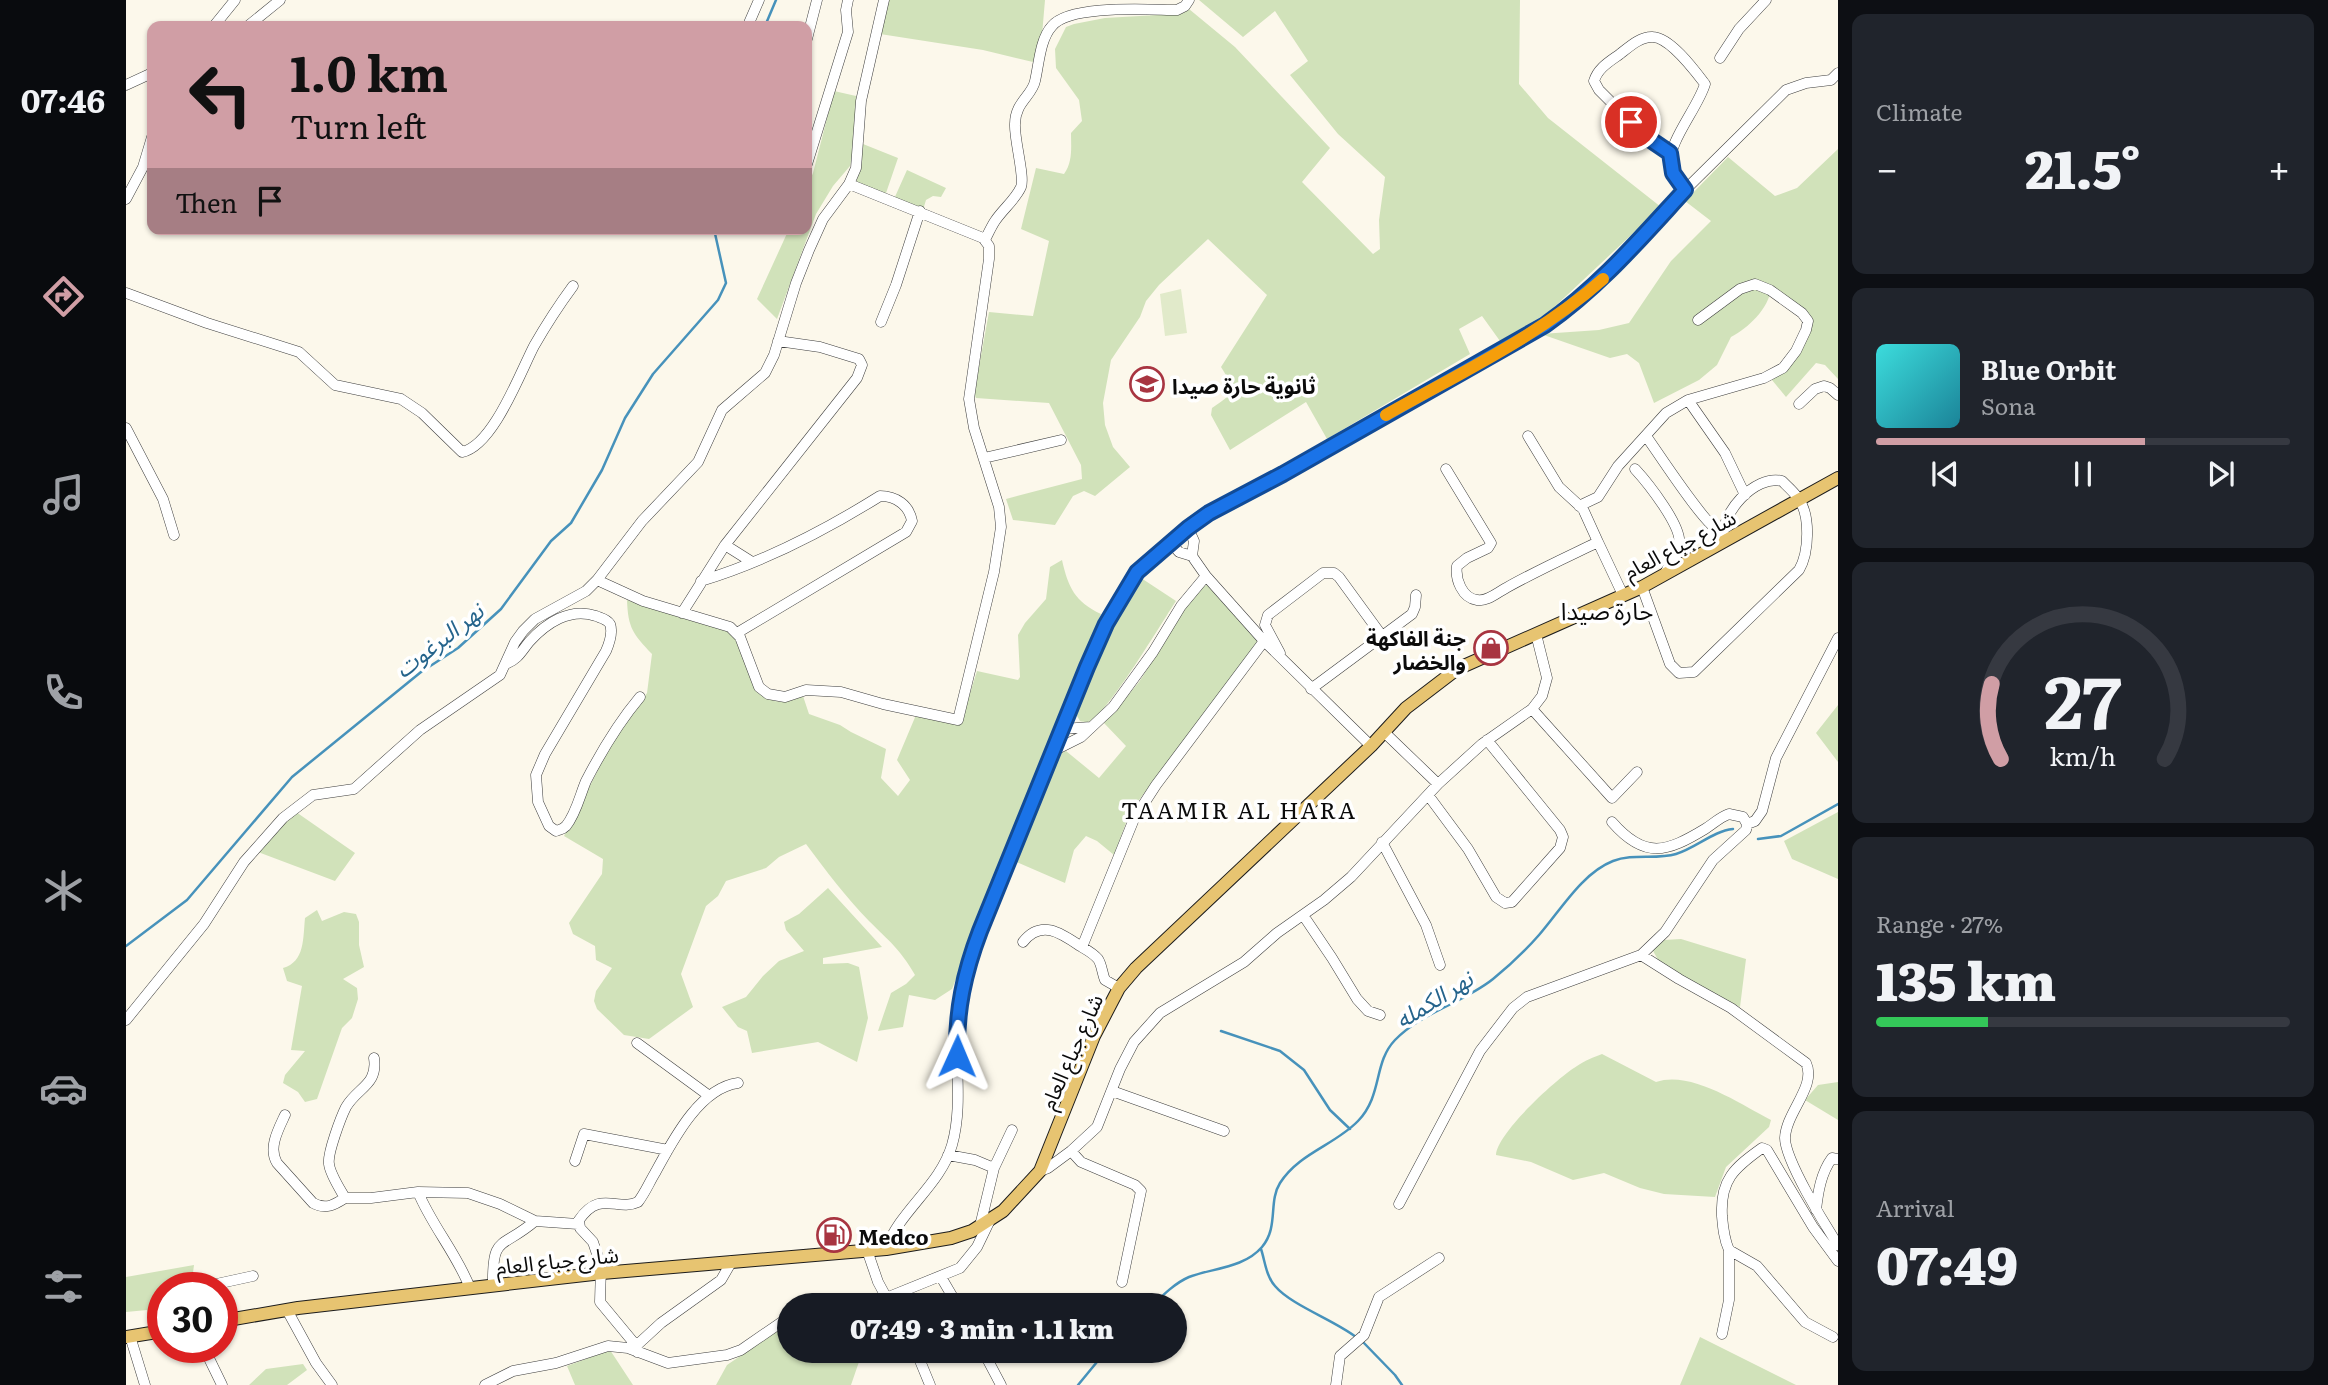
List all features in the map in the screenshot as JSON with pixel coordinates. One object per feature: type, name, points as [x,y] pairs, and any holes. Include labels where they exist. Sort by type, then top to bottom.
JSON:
[{"type":"main road","name":"شارع جباع العام","points":[[238,1318],[287,1310],[602,1273],[886,1249],[951,1238],[985,1223],[1003,1211],[1040,1171],[1094,1036],[1119,988],[1215,891],[1371,746],[1406,708],[1457,669],[1642,587],[1723,537],[1800,500],[1838,478]]},
{"type":"main road","points":[[128,1337],[147,1334]]},
{"type":"street","points":[[218,21],[235,0]]},
{"type":"street","points":[[254,21],[280,0]]},
{"type":"street","points":[[750,21],[759,0]]},
{"type":"street","points":[[812,21],[817,0]]},
{"type":"street","points":[[812,148],[848,32],[848,0]]},
{"type":"street","points":[[126,1020],[204,925],[244,862],[283,818],[313,795],[354,789],[420,730],[500,675],[514,642],[535,619],[586,591],[597,580],[642,521],[698,462],[722,410],[765,373],[796,283],[818,230],[834,202],[849,184],[858,159],[861,101],[884,0]]},
{"type":"street","points":[[985,240],[1023,179],[1017,159],[1014,123],[1021,103],[1033,87],[1050,27],[1062,19],[1088,12],[1120,9],[1177,10],[1189,0]]},
{"type":"street","points":[[1720,58],[1739,29],[1766,0]]},
{"type":"street","points":[[1670,153],[1645,136],[1599,90],[1594,81],[1600,69],[1636,42],[1646,38],[1663,40],[1690,65],[1705,84],[1702,95],[1670,153],[1673,173],[1685,190]]},
{"type":"street","points":[[886,1249],[897,1225],[933,1181],[948,1156],[956,1112],[959,998],[966,969],[1106,624],[1137,572],[1170,542],[1209,513],[1545,325],[1603,279],[1685,190],[1786,90],[1806,83],[1831,80],[1838,73]]},
{"type":"street","points":[[126,85],[147,75]]},
{"type":"street","points":[[126,200],[144,167],[147,156]]},
{"type":"street","points":[[597,580],[643,601],[722,623],[737,633],[759,687],[768,694],[785,697],[806,690],[829,690],[958,720],[995,572],[1001,527],[999,508],[974,428],[969,398],[989,246],[985,240],[920,211],[849,184]]},
{"type":"street","points":[[881,322],[920,211]]},
{"type":"street","points":[[1579,506],[1598,497],[1609,484],[1618,466],[1666,413],[1688,400],[1777,372],[1796,351],[1808,321],[1802,313],[1773,292],[1755,284],[1740,289],[1698,320]]},
{"type":"street","points":[[126,293],[207,323],[299,352],[335,385],[401,399],[422,413],[462,453],[475,447],[489,430],[541,335],[573,286]]},
{"type":"street","points":[[682,613],[725,545],[857,378],[861,369],[859,359],[844,353],[778,341]]},
{"type":"street","points":[[1799,404],[1815,389],[1824,386],[1838,395]]},
{"type":"street","points":[[1688,400],[1725,453],[1745,495]]},
{"type":"street","points":[[126,428],[163,499],[174,535]]},
{"type":"street","points":[[1528,436],[1559,487],[1583,509],[1623,595]]},
{"type":"street","points":[[1646,436],[1698,510],[1723,537]]},
{"type":"street","points":[[984,458],[1062,440]]},
{"type":"street","points":[[1446,469],[1490,540],[1488,548],[1457,566],[1457,582],[1474,600],[1488,598],[1538,569],[1598,542]]},
{"type":"street","points":[[1635,469],[1657,495],[1679,537],[1677,549],[1665,574]]},
{"type":"street","points":[[1642,587],[1670,664],[1679,673],[1694,672],[1799,570],[1804,561],[1807,543],[1800,500],[1779,480],[1770,481],[1745,495],[1726,516],[1723,537]]},
{"type":"street","points":[[701,581],[751,562],[830,526],[880,496],[895,498],[911,514],[911,526],[906,532],[737,633]]},
{"type":"street","points":[[1188,528],[1194,541],[1192,556]]},
{"type":"street","points":[[1170,542],[1179,552],[1192,556],[1206,576],[1264,640],[1371,746]]},
{"type":"street","points":[[725,545],[751,562]]},
{"type":"street","points":[[1280,656],[1278,647],[1265,625],[1268,615],[1323,573],[1334,573],[1339,577],[1382,636]]},
{"type":"street","points":[[1053,751],[1074,740],[1113,707],[1153,652],[1181,606],[1206,576]]},
{"type":"street","points":[[1311,689],[1412,614],[1416,595]]},
{"type":"street","points":[[506,664],[517,659],[540,632],[561,617],[576,612],[591,614],[607,620],[610,624],[606,651],[545,754],[536,775],[538,802],[549,826],[556,831],[561,830],[570,820],[587,780],[605,748],[640,697]]},
{"type":"street","points":[[1040,1171],[1071,1151],[1097,1127],[1134,1042],[1160,1013],[1244,961],[1351,877],[1438,784],[1487,740],[1532,709],[1542,696],[1547,678],[1536,634]]},
{"type":"street","points":[[1747,824],[1755,821],[1762,811],[1776,758],[1838,638]]},
{"type":"street","points":[[1082,947],[1134,819],[1156,785],[1264,640]]},
{"type":"street","points":[[1532,709],[1612,797],[1637,772]]},
{"type":"street","points":[[1067,715],[1071,723],[1079,729]]},
{"type":"street","points":[[1063,729],[1091,727]]},
{"type":"street","points":[[1063,729],[1065,736],[1074,740]]},
{"type":"street","points":[[1384,732],[1438,784]]},
{"type":"street","points":[[1428,795],[1468,849],[1496,897],[1505,903],[1512,902],[1560,848],[1563,838],[1543,807],[1487,740]]},
{"type":"street","points":[[1399,1204],[1480,1051],[1513,1008],[1527,997],[1641,955],[1665,932],[1713,860],[1746,830],[1747,824],[1743,817],[1729,814],[1674,846],[1658,850],[1642,846],[1612,822]]},
{"type":"street","points":[[1382,842],[1426,925],[1440,965]]},
{"type":"street","points":[[1303,915],[1357,999],[1368,1011],[1380,1015]]},
{"type":"street","points":[[1023,942],[1031,934],[1049,928],[1056,930],[1094,954],[1100,962],[1105,980],[1119,988]]},
{"type":"street","points":[[1641,955],[1731,1008],[1806,1063],[1809,1069],[1808,1083],[1787,1124],[1785,1144],[1816,1211],[1838,1245]]},
{"type":"street","points":[[637,1043],[708,1095]]},
{"type":"street","points":[[345,1198],[330,1169],[329,1160],[346,1107],[373,1077],[376,1069],[374,1058]]},
{"type":"street","points":[[578,1224],[582,1215],[605,1201],[628,1205],[638,1202],[668,1150],[708,1095],[737,1083]]},
{"type":"street","points":[[1112,1091],[1224,1131]]},
{"type":"street","points":[[285,1115],[274,1144],[274,1157],[313,1203],[319,1206],[329,1207],[345,1198],[418,1192],[468,1194],[535,1221],[578,1224],[593,1242],[602,1273],[600,1302],[636,1349]]},
{"type":"street","points":[[903,1293],[960,1268],[977,1247],[985,1223],[994,1168],[1012,1130]]},
{"type":"street","points":[[575,1161],[584,1134],[668,1150]]},
{"type":"street","points":[[1722,1334],[1730,1288],[1729,1250],[1721,1200],[1723,1188],[1736,1170],[1762,1148],[1767,1150],[1813,1227],[1838,1261]]},
{"type":"street","points":[[1071,1151],[1081,1162],[1135,1185],[1141,1191],[1122,1282]]},
{"type":"street","points":[[948,1156],[975,1160],[994,1168]]},
{"type":"street","points":[[1816,1211],[1825,1169],[1832,1158],[1838,1158]]},
{"type":"street","points":[[418,1192],[470,1289]]},
{"type":"street","points":[[493,1286],[495,1251],[499,1244],[521,1233],[535,1221]]},
{"type":"street","points":[[867,1250],[884,1293]]},
{"type":"street","points":[[1729,1250],[1757,1266],[1805,1322],[1833,1337]]},
{"type":"street","points":[[1336,1385],[1340,1356],[1361,1339],[1379,1297],[1439,1258]]},
{"type":"street","points":[[636,1349],[660,1323],[721,1280],[732,1261]]},
{"type":"street","points":[[238,1279],[253,1276]]},
{"type":"street","points":[[941,1277],[950,1293]]},
{"type":"street","points":[[287,1310],[332,1385]]},
{"type":"street","points":[[485,1385],[513,1371],[556,1363],[608,1346],[636,1349],[668,1363],[727,1355],[741,1350],[777,1325]]},
{"type":"street","points":[[128,1337],[145,1385]]},
{"type":"street","points":[[211,1363],[222,1385]]},
{"type":"street","points":[[921,1363],[930,1385]]},
{"type":"street","points":[[990,1363],[1001,1385]]},
{"type":"street","points":[[921,1385],[926,1374]]},
{"type":"green space","points":[[888,0],[1045,0],[1042,35],[1033,62],[983,50],[880,34]]},
{"type":"green space","points":[[1199,0],[1520,0],[1519,84],[1548,118],[1661,207],[1549,312],[1500,341],[1482,316],[1459,329],[1470,354],[1327,439],[1306,402],[1230,450],[1211,415],[1212,408],[1226,398],[1231,390],[1221,367],[1267,295],[1208,239],[1159,285],[1146,301],[1140,317],[1111,360],[1103,403],[1105,425],[1113,447],[1130,467],[1095,496],[1084,491],[1073,496],[1055,525],[1013,520],[1006,499],[1082,479],[1081,465],[1049,403],[976,398],[974,394],[989,312],[1033,316],[1049,241],[1021,229],[1036,168],[1064,174],[1070,159],[1071,133],[1082,121],[1079,100],[1056,68],[1055,49],[1066,27],[1105,18],[1175,14],[1189,9],[1235,47],[1330,148],[1302,182],[1373,254],[1380,249],[1379,220],[1385,177],[1338,134],[1290,75],[1308,61],[1275,11],[1243,37]]},
{"type":"green space","points":[[834,91],[856,96],[856,139],[850,166],[833,186],[812,225],[813,173]]},
{"type":"green space","points":[[863,144],[898,158],[885,196],[856,183]]},
{"type":"green space","points":[[1838,149],[1838,379],[1825,365],[1816,363],[1786,397],[1772,380],[1788,365],[1797,351],[1806,313],[1771,288],[1762,310],[1751,323],[1731,337],[1717,365],[1699,380],[1654,403],[1639,363],[1627,354],[1610,358],[1541,334],[1599,330],[1629,323],[1671,261],[1711,221],[1685,201],[1728,157],[1775,196],[1797,188]]},
{"type":"green space","points":[[907,170],[946,188],[941,197],[933,196],[926,200],[923,210],[894,199]]},
{"type":"green space","points":[[786,235],[808,235],[777,319],[757,299]]},
{"type":"green space","points":[[1181,289],[1187,333],[1165,336],[1160,294]]},
{"type":"green space","points":[[1062,560],[1074,593],[1101,614],[952,989],[935,1000],[909,995],[903,1027],[878,1031],[891,993],[915,975],[899,952],[852,903],[806,844],[779,857],[766,868],[726,881],[718,896],[706,906],[681,974],[693,1007],[649,1039],[624,1035],[597,1009],[594,1001],[596,991],[612,968],[596,960],[595,946],[573,934],[569,923],[602,874],[603,859],[564,836],[612,743],[647,693],[652,654],[633,630],[627,600],[723,628],[732,634],[744,654],[754,686],[774,701],[784,702],[803,696],[809,714],[840,725],[886,749],[881,778],[898,796],[910,780],[897,760],[916,715],[960,725],[977,671],[1018,680],[1018,635],[1046,599],[1050,567]]},
{"type":"green space","points":[[1138,576],[1176,601],[1109,702],[1090,721],[1080,721],[1073,709],[1112,619]]},
{"type":"green space","points":[[1207,585],[1258,641],[1130,812],[1114,855],[1086,836],[1074,850],[1065,883],[1014,861],[1054,755],[1066,751],[1099,778],[1126,746],[1104,723],[1139,682],[1190,600]]},
{"type":"green space","points":[[1838,705],[1838,762],[1816,733]]},
{"type":"green space","points":[[296,812],[355,853],[335,881],[258,852]]},
{"type":"green space","points":[[1838,812],[1838,879],[1792,859],[1784,841]]},
{"type":"green space","points":[[828,888],[882,947],[823,958],[823,964],[848,963],[859,967],[868,1018],[857,1062],[818,1042],[752,1053],[747,1031],[738,1027],[722,1007],[746,997],[779,961],[804,951],[786,930],[784,922],[799,914]]},
{"type":"green space","points":[[317,910],[322,921],[344,912],[356,914],[364,967],[343,979],[357,988],[358,999],[352,1018],[342,1028],[317,1099],[305,1102],[298,1092],[283,1083],[285,1075],[305,1051],[291,1050],[302,986],[287,981],[283,968],[299,955],[305,918]]},
{"type":"green space","points":[[1681,939],[1746,959],[1740,1007],[1662,967],[1652,949],[1664,940]]},
{"type":"green space","points":[[1602,1054],[1656,1082],[1684,1081],[1715,1090],[1771,1120],[1769,1127],[1726,1167],[1715,1197],[1664,1194],[1640,1188],[1604,1173],[1573,1180],[1531,1162],[1496,1155],[1506,1134],[1543,1094],[1577,1066]]},
{"type":"green space","points":[[1838,1082],[1838,1120],[1805,1100],[1818,1085]]},
{"type":"green space","points":[[194,1265],[193,1272],[154,1272]]},
{"type":"green space","points":[[147,1273],[147,1310],[126,1312],[126,1277]]},
{"type":"green space","points":[[777,1331],[777,1363],[859,1363],[851,1385],[716,1385],[727,1365]]},
{"type":"green space","points":[[1700,1337],[1796,1385],[1680,1385]]},
{"type":"green space","points":[[610,1350],[633,1385],[575,1385],[567,1366]]},
{"type":"green space","points":[[303,1364],[307,1370],[287,1385],[249,1385],[266,1369]]},
{"type":"waterway","name":"نهر البرغوت","points":[[767,21],[776,0]]},
{"type":"waterway","name":"نهر البرغوت","points":[[126,946],[187,900],[292,777],[421,672],[458,648],[501,609],[551,541],[571,523],[602,470],[625,418],[653,374],[718,300],[726,283],[715,235]]},
{"type":"waterway","name":"نهر الكمله","points":[[1758,839],[1781,836],[1838,804]]},
{"type":"waterway","name":"نهر الكمله","points":[[1166,1293],[1184,1280],[1237,1263],[1255,1254],[1270,1231],[1276,1190],[1280,1183],[1297,1164],[1339,1137],[1358,1121],[1371,1101],[1383,1059],[1395,1040],[1417,1022],[1469,995],[1499,974],[1534,941],[1591,874],[1621,859],[1676,854],[1718,833],[1733,829]]},
{"type":"waterway","points":[[1221,1031],[1280,1051],[1304,1070],[1330,1110],[1350,1129]]},
{"type":"waterway","points":[[1261,1249],[1270,1278],[1282,1293],[1356,1337]]},
{"type":"waterway","points":[[1362,1341],[1402,1385]]},
{"type":"waterway","name":"نهر الكمله","points":[[1078,1385],[1096,1363]]},
{"type":"slow traffic","points":[[1386,415],[1545,325],[1603,279]]},
{"type":"place","name":"ثانوية حارة صيدا","points":[[1147,384]]},
{"type":"place","name":"جنة الفاكهة والخضار","points":[[1491,648]]},
{"type":"place","name":"Medco","points":[[834,1235]]},
{"type":"district","name":"حارة صيدا","points":[[1607,609]]},
{"type":"district","name":"TAAMIR AL HARA","points":[[1239,809]]},
{"type":"route","points":[[957,1056],[959,998],[980,931],[1087,667],[1106,624],[1137,572],[1170,542],[1209,513],[1545,325],[1603,279],[1685,190],[1673,173],[1670,153],[1645,136],[1631,122]]}]
